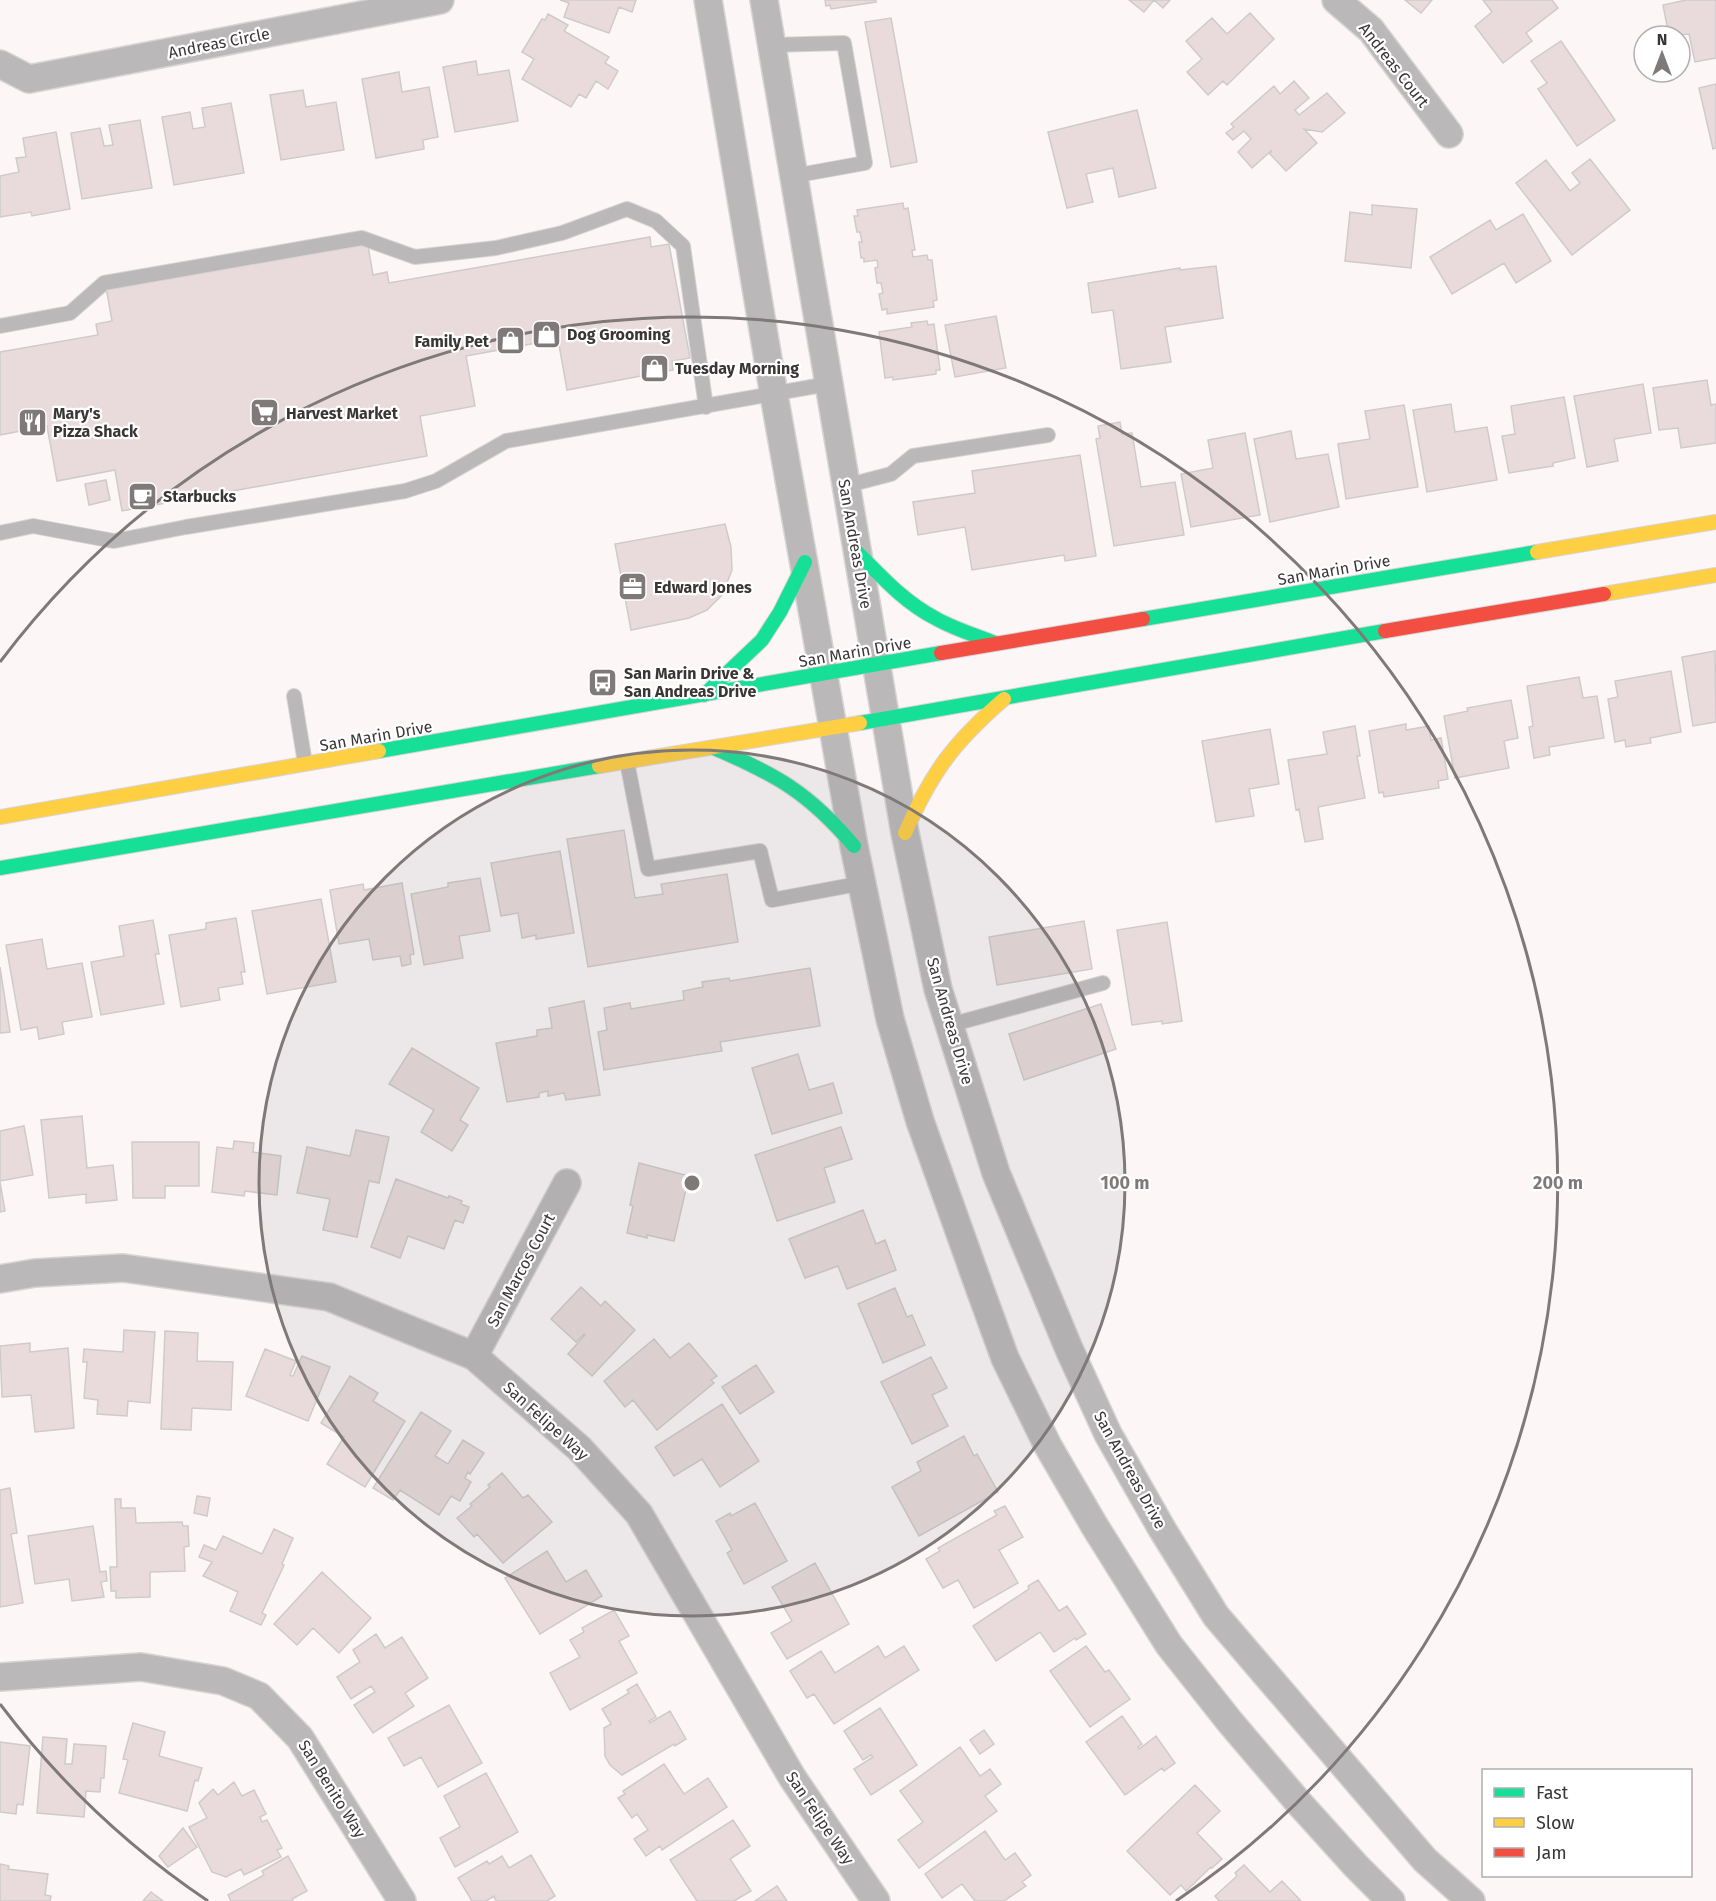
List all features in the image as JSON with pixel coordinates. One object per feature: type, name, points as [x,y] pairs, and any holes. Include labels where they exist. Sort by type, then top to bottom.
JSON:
[{"type":"main road","name":"San Marin Drive","points":[[0,817],[704,694],[1716,522]]},
{"type":"main road","points":[[856,552],[925,613],[950,626],[997,644]]},
{"type":"main road","points":[[704,694],[737,666],[762,640],[777,618],[805,562]]},
{"type":"main road","points":[[0,868],[1005,699],[1716,575]]},
{"type":"main road","points":[[905,833],[927,786],[941,763],[974,724],[1005,699]]},
{"type":"main road","points":[[714,748],[780,778],[829,817],[854,846]]},
{"type":"street","name":"Andreas Circle","points":[[0,64],[28,79],[440,0]]},
{"type":"street","points":[[708,0],[774,395],[854,846],[890,1019],[920,1121],[1005,1359],[1048,1446],[1170,1645],[1230,1722],[1299,1803],[1356,1866],[1392,1901]]},
{"type":"street","name":"San Andreas Drive","points":[[764,0],[905,833],[938,989],[996,1173],[1069,1349],[1108,1434],[1162,1529],[1216,1616],[1425,1860],[1471,1901]]},
{"type":"street","name":"Andreas Court","points":[[1336,0],[1371,30],[1449,134]]},
{"type":"street","name":"San Marcos Court","points":[[474,1356],[567,1183]]},
{"type":"street","name":"San Felipe Way","points":[[0,1279],[35,1273],[123,1268],[329,1297],[474,1356],[580,1449],[639,1514],[792,1777],[876,1901]]},
{"type":"street","name":"San Benito Way","points":[[0,1677],[141,1667],[223,1681],[259,1695],[300,1738],[402,1901]]},
{"type":"lane","points":[[771,45],[844,43],[865,163],[793,176]]},
{"type":"lane","points":[[0,326],[70,313],[104,283],[362,238],[415,257],[496,248],[562,233],[627,209],[656,221],[683,246],[706,406]]},
{"type":"lane","points":[[0,532],[33,526],[114,541],[405,491],[436,481],[506,441],[828,384]]},
{"type":"lane","points":[[845,486],[891,474],[913,456],[1048,435]]},
{"type":"lane","points":[[294,696],[306,765]]},
{"type":"lane","points":[[627,762],[648,869],[760,851],[772,900],[863,883]]},
{"type":"lane","points":[[950,1025],[1103,983]]},
{"type":"building","points":[[560,0],[636,0],[632,12],[619,7],[609,33],[564,17],[569,3]]},
{"type":"building","points":[[825,0],[876,0],[876,2],[831,9],[830,5],[826,6]]},
{"type":"building","points":[[1129,0],[1154,0],[1144,12]]},
{"type":"building","points":[[1154,0],[1170,0],[1163,8]]},
{"type":"building","points":[[1405,0],[1432,0],[1421,13]]},
{"type":"building","points":[[1483,0],[1552,0],[1558,8],[1526,33],[1532,41],[1503,63],[1475,26],[1492,12]]},
{"type":"building","points":[[1686,0],[1716,0],[1716,58],[1695,62],[1692,48],[1692,24],[1667,24],[1663,5]]},
{"type":"building","points":[[1250,13],[1274,39],[1227,85],[1223,81],[1208,95],[1187,72],[1202,59],[1186,41],[1212,18],[1227,34]]},
{"type":"building","points":[[548,14],[568,25],[564,31],[609,57],[605,63],[618,71],[608,89],[596,81],[586,98],[579,94],[571,107],[522,79],[534,59],[522,52],[542,19],[545,20]]},
{"type":"building","points":[[891,18],[917,162],[891,167],[865,22]]},
{"type":"building","points":[[1561,41],[1615,120],[1577,146],[1538,89],[1547,83],[1531,61]]},
{"type":"building","points":[[476,61],[478,75],[509,70],[518,121],[455,132],[443,67]]},
{"type":"building","points":[[399,72],[402,92],[429,87],[438,137],[423,140],[424,149],[376,158],[362,79]]},
{"type":"building","points":[[1294,81],[1309,98],[1295,110],[1299,115],[1327,93],[1345,113],[1322,132],[1304,129],[1317,143],[1286,171],[1270,154],[1272,150],[1252,168],[1238,152],[1251,139],[1244,131],[1233,140],[1226,133],[1234,127],[1231,124],[1274,86],[1280,94]]},
{"type":"building","points":[[1716,84],[1716,148],[1713,149],[1699,88]]},
{"type":"building","points":[[303,90],[306,107],[336,102],[344,150],[281,160],[270,95]]},
{"type":"building","points":[[231,103],[244,173],[174,185],[162,117],[190,112],[193,129],[205,127],[202,108]]},
{"type":"building","points":[[1137,110],[1156,188],[1119,197],[1113,168],[1086,174],[1093,202],[1067,208],[1048,132]]},
{"type":"building","points":[[140,120],[152,188],[82,199],[71,133],[100,128],[104,146],[113,145],[109,125]]},
{"type":"building","points":[[56,132],[70,209],[32,216],[31,212],[0,217],[0,176],[19,172],[16,158],[26,157],[23,138]]},
{"type":"building","points":[[1590,159],[1630,210],[1572,255],[1516,183],[1546,160],[1570,191],[1580,183],[1572,173]]},
{"type":"building","points":[[903,203],[904,209],[908,208],[915,250],[912,250],[913,257],[927,255],[928,260],[932,260],[937,300],[933,301],[934,307],[887,314],[887,309],[882,310],[879,294],[883,293],[881,283],[877,283],[875,268],[878,267],[877,260],[864,262],[864,258],[861,258],[859,242],[862,242],[860,232],[857,232],[854,216],[858,216],[857,210]]},
{"type":"building","points":[[1372,205],[1417,209],[1411,268],[1345,261],[1350,212],[1372,215]]},
{"type":"building","points":[[1523,214],[1551,261],[1516,283],[1504,263],[1452,294],[1430,257],[1490,220],[1496,230]]},
{"type":"building","points":[[650,237],[651,247],[669,244],[690,358],[672,361],[673,370],[567,390],[558,339],[466,356],[475,406],[420,416],[427,456],[122,511],[115,470],[57,481],[47,426],[0,435],[0,352],[98,335],[96,324],[112,321],[106,287],[367,240],[373,275],[387,272],[389,283]]},
{"type":"building","points":[[1216,266],[1223,318],[1165,327],[1171,362],[1121,369],[1113,310],[1092,313],[1088,283],[1180,268],[1180,270]]},
{"type":"building","points":[[996,316],[1006,368],[955,377],[945,325]]},
{"type":"building","points":[[927,321],[928,325],[934,324],[940,370],[936,370],[936,374],[893,380],[893,377],[885,378],[879,332],[912,327],[911,323]]},
{"type":"building","points":[[1707,380],[1711,405],[1716,404],[1716,443],[1681,448],[1678,428],[1659,430],[1653,388]]},
{"type":"building","points":[[1643,384],[1651,433],[1614,439],[1618,461],[1587,467],[1574,396]]},
{"type":"building","points":[[1564,397],[1575,458],[1553,463],[1553,466],[1509,473],[1502,436],[1515,434],[1511,406]]},
{"type":"building","points":[[1451,404],[1455,432],[1487,427],[1497,480],[1427,492],[1413,410]]},
{"type":"building","points":[[1404,405],[1418,487],[1346,499],[1338,444],[1370,439],[1365,411]]},
{"type":"building","points":[[1120,422],[1122,434],[1132,433],[1141,487],[1175,482],[1184,535],[1114,546],[1096,439],[1100,438],[1098,426]]},
{"type":"building","points":[[1291,431],[1296,459],[1328,454],[1339,507],[1270,522],[1254,439]]},
{"type":"building","points":[[1245,433],[1260,515],[1191,527],[1181,474],[1213,468],[1208,440]]},
{"type":"building","points":[[1080,455],[1096,556],[1065,561],[1064,555],[972,570],[965,527],[918,535],[913,502],[975,493],[972,471]]},
{"type":"building","points":[[106,480],[110,500],[89,505],[85,484]]},
{"type":"building","points":[[725,524],[731,547],[732,570],[722,595],[707,610],[689,618],[631,630],[615,544]]},
{"type":"building","points":[[1715,651],[1716,722],[1693,726],[1682,657]]},
{"type":"building","points":[[1671,671],[1681,732],[1650,738],[1651,743],[1626,747],[1625,740],[1615,742],[1608,699],[1618,697],[1615,681]]},
{"type":"building","points":[[1579,677],[1583,698],[1597,696],[1604,738],[1549,747],[1550,755],[1534,758],[1529,727],[1533,726],[1527,686]]},
{"type":"building","points":[[1511,700],[1518,738],[1504,741],[1509,768],[1455,778],[1444,716],[1468,711],[1467,708]]},
{"type":"building","points":[[1406,724],[1406,730],[1429,726],[1431,740],[1441,738],[1448,779],[1438,781],[1439,788],[1384,797],[1383,792],[1379,793],[1369,731]]},
{"type":"building","points":[[1355,726],[1360,756],[1357,756],[1365,798],[1318,807],[1323,839],[1305,842],[1299,809],[1296,810],[1288,760],[1327,754],[1323,732]]},
{"type":"building","points":[[1270,729],[1279,784],[1249,789],[1254,816],[1216,822],[1202,741]]},
{"type":"building","points":[[624,830],[635,898],[663,894],[661,884],[727,874],[738,942],[588,967],[567,839]]},
{"type":"building","points":[[560,851],[574,933],[536,939],[536,935],[522,938],[518,913],[501,916],[491,863]]},
{"type":"building","points":[[480,878],[490,931],[459,936],[463,958],[424,965],[411,894],[448,887],[448,883]]},
{"type":"building","points":[[402,883],[414,954],[410,955],[411,964],[402,966],[400,956],[373,960],[369,939],[339,944],[330,890],[363,884],[364,890]]},
{"type":"building","points":[[321,899],[336,982],[267,994],[252,911]]},
{"type":"building","points":[[236,918],[245,972],[241,972],[243,984],[218,988],[220,1000],[181,1007],[169,935],[206,929],[206,923]]},
{"type":"building","points":[[153,920],[159,954],[155,954],[164,1004],[101,1015],[91,962],[124,956],[119,926]]},
{"type":"building","points":[[1084,921],[1092,969],[997,985],[989,937]]},
{"type":"building","points":[[1167,922],[1182,1021],[1132,1025],[1117,930]]},
{"type":"building","points":[[42,939],[47,969],[82,963],[92,1017],[62,1022],[64,1034],[39,1039],[37,1027],[21,1030],[6,945]]},
{"type":"building","points":[[0,967],[10,1032],[0,1033]]},
{"type":"building","points":[[810,968],[820,1026],[720,1042],[722,1051],[604,1070],[598,1032],[607,1030],[604,1008],[630,1003],[631,1009],[684,1000],[683,991],[703,987],[702,982],[729,978],[730,981]]},
{"type":"building","points":[[584,1001],[600,1095],[566,1100],[564,1093],[548,1096],[548,1091],[539,1093],[539,1097],[507,1102],[496,1043],[537,1036],[537,1030],[552,1028],[549,1008]]},
{"type":"building","points":[[1101,1004],[1116,1049],[1024,1080],[1009,1034]]},
{"type":"building","points":[[412,1048],[479,1088],[460,1120],[468,1125],[452,1151],[421,1132],[434,1110],[389,1084]]},
{"type":"building","points":[[798,1054],[809,1090],[833,1083],[842,1113],[772,1134],[752,1068]]},
{"type":"building","points":[[82,1116],[87,1168],[113,1165],[117,1200],[86,1203],[86,1194],[49,1198],[41,1120]]},
{"type":"building","points":[[24,1126],[33,1175],[0,1181],[0,1131]]},
{"type":"building","points":[[841,1127],[852,1159],[824,1168],[835,1202],[777,1221],[755,1155]]},
{"type":"building","points":[[356,1130],[389,1137],[379,1183],[369,1181],[357,1237],[323,1230],[330,1199],[297,1193],[307,1147],[350,1156]]},
{"type":"building","points":[[234,1141],[254,1143],[253,1152],[281,1156],[277,1195],[245,1191],[244,1196],[212,1192],[217,1147],[233,1149]]},
{"type":"building","points":[[132,1142],[199,1142],[199,1186],[165,1186],[165,1198],[133,1198]]},
{"type":"building","points":[[639,1163],[689,1176],[674,1241],[627,1233]]},
{"type":"building","points":[[396,1179],[448,1198],[449,1196],[462,1201],[461,1204],[469,1207],[463,1223],[455,1220],[444,1249],[408,1236],[400,1258],[371,1247]]},
{"type":"building","points":[[0,1182],[5,1211],[0,1212]]},
{"type":"building","points":[[863,1210],[876,1244],[885,1240],[896,1270],[847,1289],[838,1266],[805,1278],[789,1239]]},
{"type":"building","points":[[581,1287],[601,1306],[605,1301],[635,1330],[592,1376],[568,1354],[585,1335],[576,1342],[551,1319]]},
{"type":"building","points":[[895,1288],[907,1317],[912,1315],[925,1345],[883,1363],[858,1304]]},
{"type":"building","points":[[124,1330],[155,1332],[150,1403],[128,1401],[127,1416],[97,1414],[98,1400],[84,1398],[87,1362],[83,1362],[84,1349],[123,1352]]},
{"type":"building","points":[[165,1331],[198,1333],[197,1361],[233,1362],[231,1410],[192,1408],[191,1430],[161,1429]]},
{"type":"building","points":[[654,1339],[670,1358],[689,1343],[717,1376],[711,1380],[714,1383],[657,1430],[633,1400],[625,1407],[604,1381]]},
{"type":"building","points":[[30,1343],[30,1352],[68,1348],[74,1428],[35,1432],[31,1395],[2,1397],[0,1346]]},
{"type":"building","points":[[265,1349],[296,1361],[290,1375],[293,1376],[302,1356],[330,1367],[308,1421],[246,1396]]},
{"type":"building","points":[[931,1357],[947,1388],[932,1395],[948,1426],[912,1444],[881,1382]]},
{"type":"building","points":[[756,1365],[774,1392],[740,1414],[722,1387]]},
{"type":"building","points":[[350,1376],[378,1393],[373,1401],[405,1421],[365,1487],[327,1464],[344,1437],[321,1423]]},
{"type":"building","points":[[722,1404],[759,1461],[720,1487],[702,1459],[674,1476],[655,1447]]},
{"type":"building","points":[[421,1412],[451,1431],[435,1456],[448,1464],[463,1440],[484,1453],[465,1478],[471,1482],[460,1501],[451,1496],[439,1515],[400,1490],[393,1500],[373,1488]]},
{"type":"building","points":[[964,1436],[974,1456],[977,1454],[998,1492],[919,1536],[892,1487],[921,1471],[917,1462]]},
{"type":"building","points":[[502,1473],[523,1498],[528,1495],[552,1522],[503,1563],[477,1534],[474,1537],[457,1518],[472,1506],[470,1504]]},
{"type":"building","points":[[10,1488],[17,1533],[11,1534],[23,1603],[0,1607],[0,1490]]},
{"type":"building","points":[[197,1496],[210,1498],[207,1516],[194,1513]]},
{"type":"building","points":[[115,1499],[121,1499],[121,1508],[135,1508],[136,1523],[182,1522],[183,1526],[188,1526],[189,1546],[184,1547],[185,1571],[150,1572],[150,1597],[116,1598],[116,1591],[111,1591],[110,1567],[117,1567]]},
{"type":"building","points":[[755,1503],[787,1561],[744,1584],[727,1553],[732,1550],[716,1521]]},
{"type":"building","points":[[1005,1506],[1023,1537],[999,1550],[1018,1583],[974,1608],[958,1580],[943,1588],[926,1559],[940,1551],[938,1548],[997,1515],[994,1511]]},
{"type":"building","points":[[93,1526],[100,1572],[106,1571],[107,1581],[101,1582],[104,1597],[72,1601],[69,1579],[35,1584],[28,1536]]},
{"type":"building","points":[[274,1529],[293,1538],[282,1564],[284,1565],[262,1613],[266,1615],[261,1625],[230,1611],[238,1592],[203,1576],[212,1562],[199,1557],[204,1545],[216,1550],[223,1536],[262,1554]]},
{"type":"building","points":[[547,1551],[566,1582],[586,1570],[602,1596],[540,1634],[505,1578]]},
{"type":"building","points":[[815,1563],[849,1624],[787,1659],[771,1633],[792,1621],[772,1587]]},
{"type":"building","points":[[322,1572],[371,1618],[339,1653],[313,1628],[297,1645],[274,1624]]},
{"type":"building","points":[[1038,1580],[1059,1611],[1067,1606],[1086,1634],[1076,1640],[1075,1638],[1054,1652],[1040,1632],[996,1661],[973,1626],[1029,1589],[1028,1586]]},
{"type":"building","points":[[614,1610],[629,1636],[619,1641],[637,1673],[570,1710],[550,1673],[580,1657],[570,1640],[584,1632],[582,1628]]},
{"type":"building","points":[[376,1634],[385,1648],[402,1637],[428,1678],[405,1693],[414,1706],[373,1733],[354,1705],[375,1692],[371,1686],[351,1699],[337,1677],[360,1662],[353,1650]]},
{"type":"building","points":[[878,1646],[885,1658],[904,1646],[919,1670],[834,1724],[814,1694],[807,1698],[790,1671],[821,1651],[835,1673]]},
{"type":"building","points":[[1086,1646],[1105,1672],[1109,1670],[1130,1699],[1090,1727],[1050,1671]]},
{"type":"building","points":[[637,1684],[656,1717],[649,1721],[650,1723],[670,1711],[686,1739],[622,1775],[610,1765],[605,1756],[604,1728],[611,1724],[602,1709],[629,1693],[627,1690]]},
{"type":"building","points":[[449,1705],[482,1763],[438,1787],[421,1757],[404,1766],[388,1738]]},
{"type":"building","points":[[880,1708],[917,1765],[871,1795],[854,1769],[873,1757],[871,1755],[863,1760],[844,1731]]},
{"type":"building","points":[[1122,1716],[1142,1744],[1138,1747],[1139,1749],[1156,1736],[1175,1763],[1164,1771],[1162,1768],[1125,1795],[1086,1742]]},
{"type":"building","points":[[133,1723],[165,1732],[159,1756],[202,1768],[198,1781],[195,1780],[187,1811],[119,1793],[128,1760],[123,1759]]},
{"type":"building","points":[[984,1730],[994,1744],[980,1754],[970,1740]]},
{"type":"building","points":[[43,1737],[67,1739],[65,1764],[72,1764],[74,1744],[106,1746],[104,1778],[101,1778],[100,1792],[86,1791],[84,1817],[37,1813]]},
{"type":"building","points":[[0,1742],[30,1746],[23,1805],[17,1804],[16,1814],[0,1812]]},
{"type":"building","points":[[960,1747],[980,1776],[990,1769],[1001,1784],[985,1796],[997,1811],[919,1868],[898,1840],[923,1822],[900,1791]]},
{"type":"building","points":[[664,1764],[684,1794],[708,1778],[727,1807],[662,1850],[660,1846],[646,1856],[634,1839],[648,1830],[637,1814],[632,1818],[618,1798],[625,1794],[623,1791]]},
{"type":"building","points":[[486,1773],[518,1832],[455,1867],[440,1838],[460,1827],[444,1796]]},
{"type":"building","points":[[234,1782],[242,1796],[254,1790],[266,1814],[260,1817],[262,1822],[267,1820],[282,1848],[277,1850],[281,1857],[244,1875],[241,1869],[226,1877],[212,1872],[189,1827],[207,1818],[199,1803],[213,1789],[218,1795]]},
{"type":"building","points":[[1195,1785],[1220,1811],[1197,1833],[1222,1859],[1186,1891],[1181,1885],[1170,1895],[1127,1851]]},
{"type":"building","points":[[733,1820],[750,1846],[730,1859],[751,1891],[734,1901],[697,1901],[670,1860]]},
{"type":"building","points":[[183,1828],[197,1847],[168,1867],[159,1856]]},
{"type":"building","points":[[985,1831],[1005,1860],[1015,1853],[1031,1875],[1022,1882],[1026,1886],[1004,1901],[975,1901],[962,1884],[942,1898],[925,1874]]},
{"type":"building","points":[[531,1855],[555,1896],[547,1901],[496,1901],[494,1896],[486,1901],[472,1901],[458,1878],[487,1861],[489,1864],[502,1856],[509,1868]]},
{"type":"building","points":[[288,1856],[307,1891],[292,1899],[293,1901],[231,1901],[228,1895],[264,1875],[262,1871]]},
{"type":"building","points":[[0,1864],[9,1866],[8,1869],[48,1874],[45,1895],[51,1896],[50,1901],[0,1901]]},
{"type":"building","points":[[1244,1865],[1270,1892],[1282,1881],[1301,1901],[1219,1901],[1215,1896],[1237,1876],[1235,1873]]},
{"type":"building","points":[[777,1886],[787,1901],[755,1901]]},
{"type":"building","points":[[151,1892],[163,1901],[143,1901]]},
{"type":"traffic: fast","points":[[857,552],[893,588],[924,612],[995,643]]},
{"type":"traffic: fast","points":[[1143,619],[1537,552]]},
{"type":"traffic: fast","points":[[704,695],[762,640],[780,612],[805,562]]},
{"type":"traffic: fast","points":[[860,723],[1385,631]]},
{"type":"traffic: fast","points":[[379,751],[941,653]]},
{"type":"traffic: fast","points":[[714,748],[756,767],[791,787],[822,812],[854,846]]},
{"type":"traffic: fast","points":[[0,868],[599,766]]},
{"type":"traffic: slow","points":[[1537,552],[1716,522]]},
{"type":"traffic: slow","points":[[1604,594],[1716,575]]},
{"type":"traffic: slow","points":[[905,833],[924,793],[946,760],[971,730],[1004,699]]},
{"type":"traffic: slow","points":[[599,766],[860,723]]},
{"type":"traffic: slow","points":[[0,817],[379,751]]},
{"type":"traffic: jam","points":[[1385,631],[1604,594]]},
{"type":"traffic: jam","points":[[941,653],[1143,619]]},
{"type":"place","name":"Dog Grooming","points":[[546,334]]},
{"type":"place","name":"Family Pet","points":[[510,341]]},
{"type":"place","name":"Tuesday Morning","points":[[654,368]]},
{"type":"place","name":"Harvest Market","points":[[265,413]]},
{"type":"place","name":"Mary's Pizza Shack","points":[[32,422]]},
{"type":"place","name":"Starbucks","points":[[142,496]]},
{"type":"place","name":"Edward Jones","points":[[633,587]]},
{"type":"place","name":"San Marin Drive & San Andreas Drive","points":[[603,682]]}]
